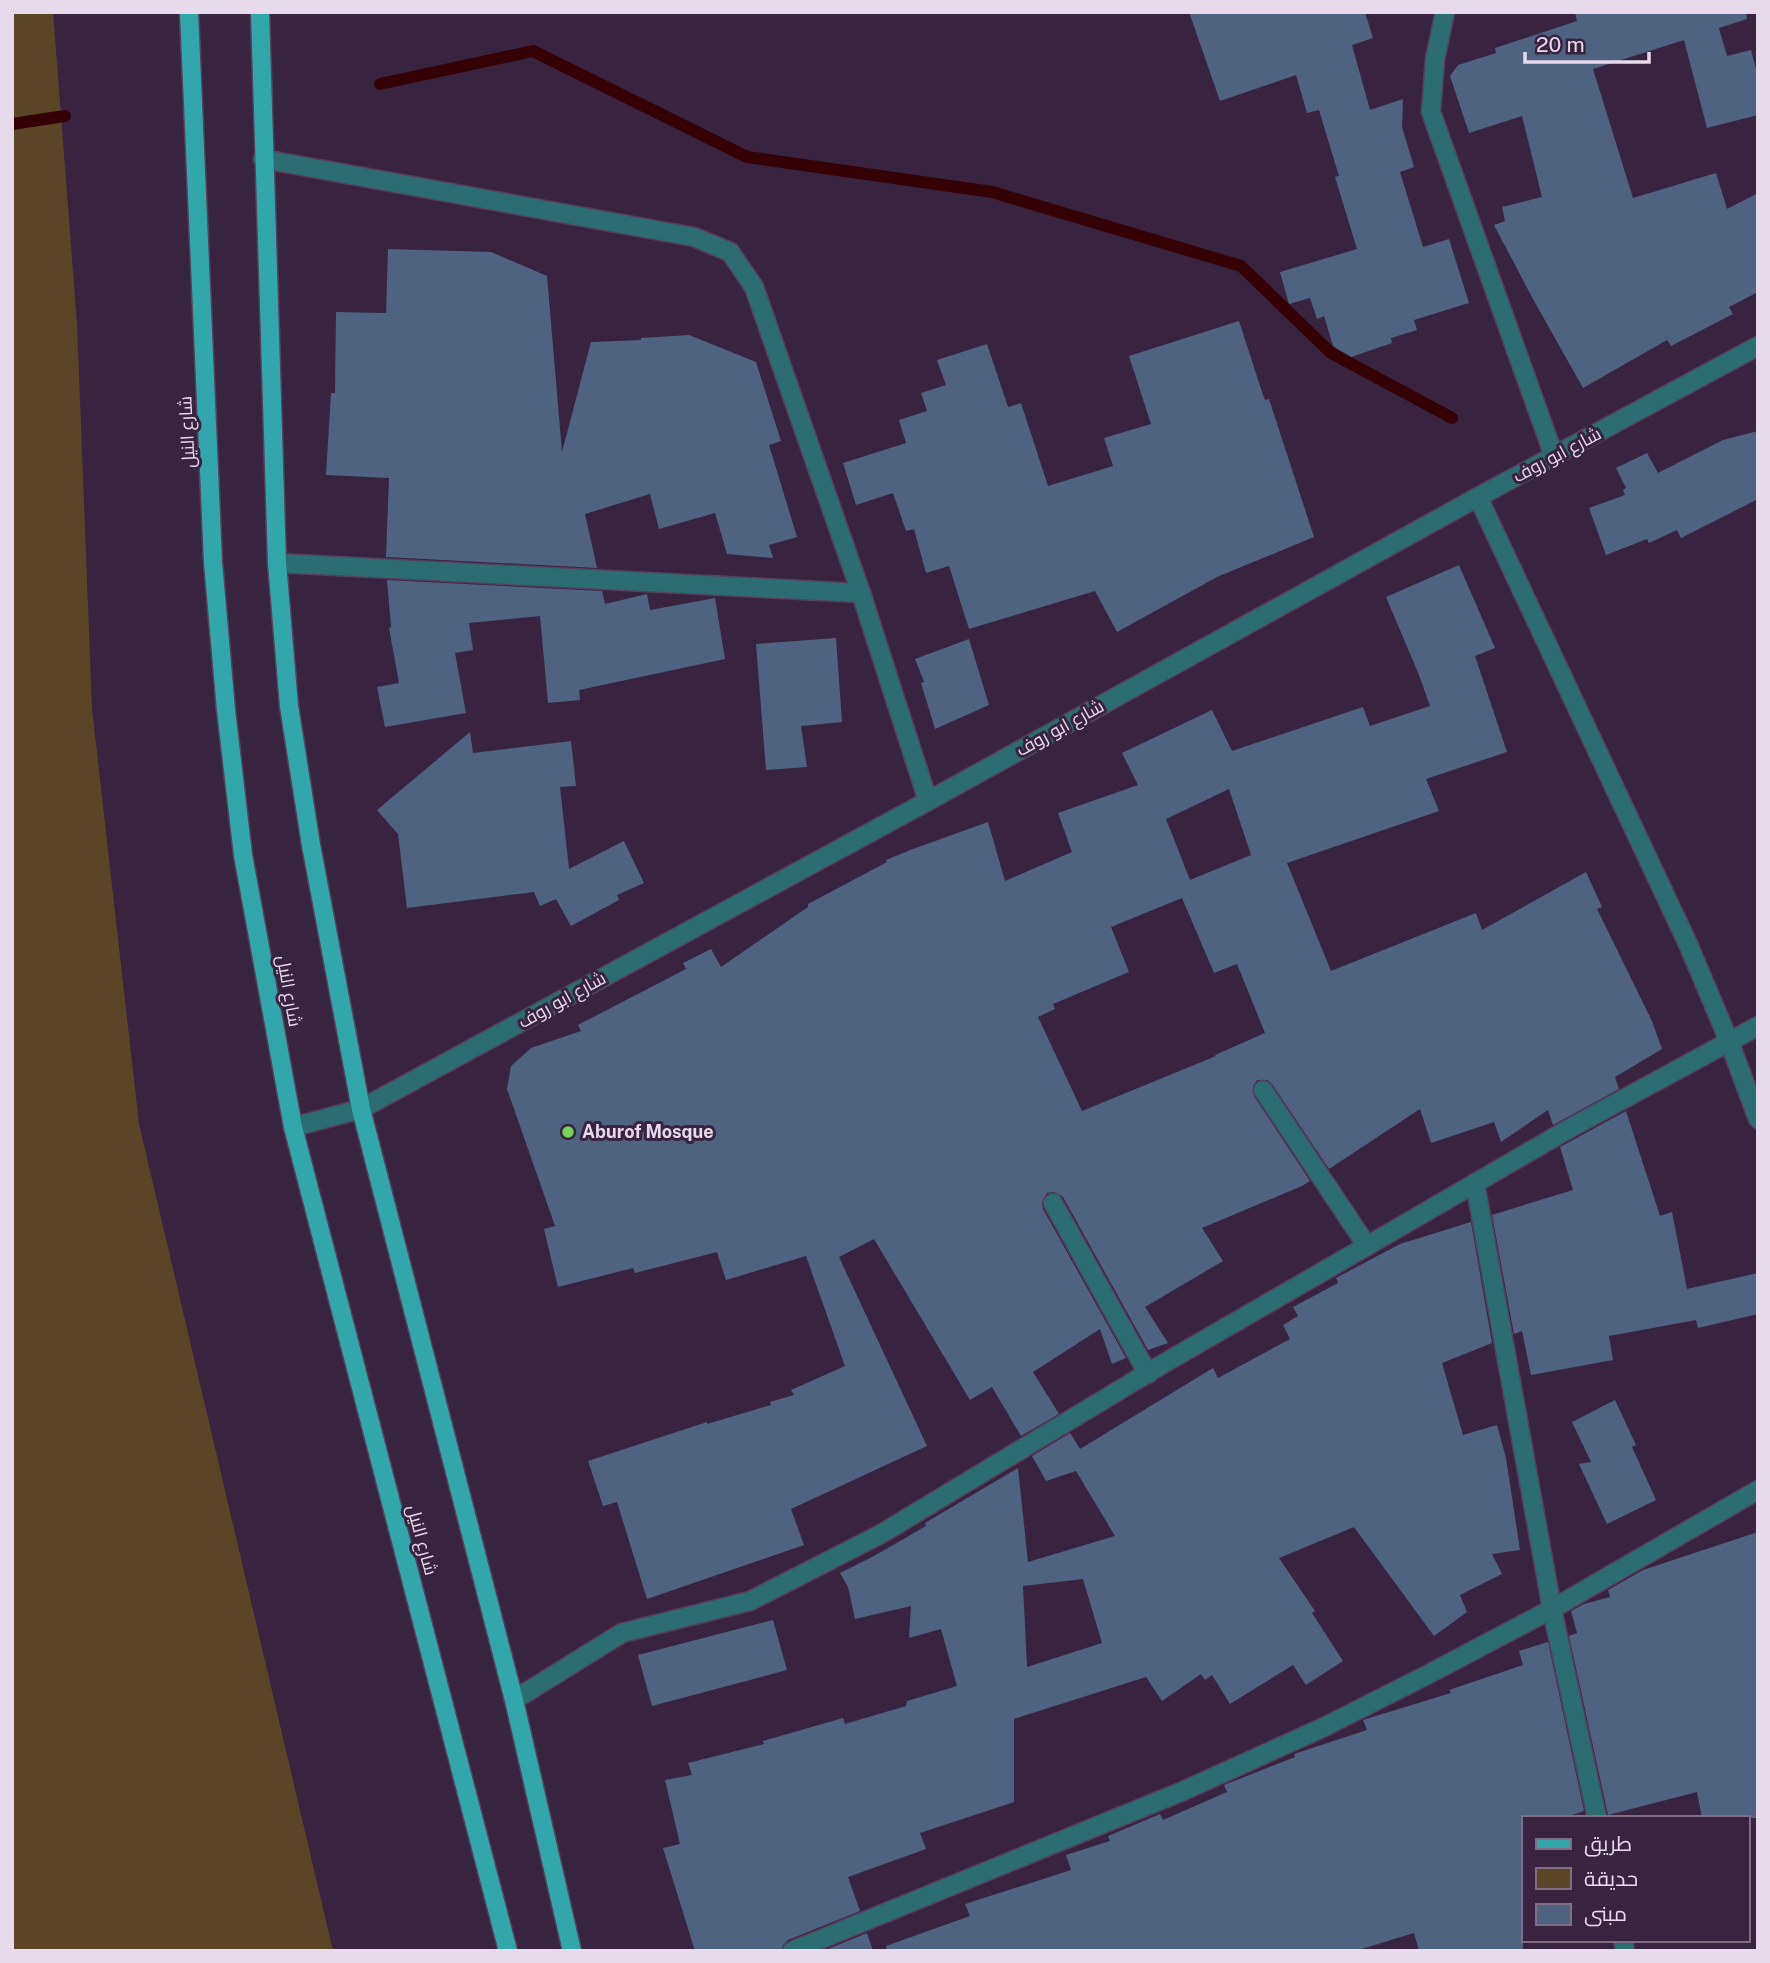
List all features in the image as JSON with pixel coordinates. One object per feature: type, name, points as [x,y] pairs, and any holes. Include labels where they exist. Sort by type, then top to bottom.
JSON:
[{"type":"main road","name":"شارع النيل","points":[[189,12],[214,562],[226,710],[243,855],[293,1127],[508,1951]]},
{"type":"main road","points":[[260,12],[277,563],[289,706],[311,845],[361,1109],[514,1700],[572,1951]]},
{"type":"street","points":[[1445,12],[1435,59],[1431,112],[1554,456]]},
{"type":"street","points":[[263,159],[694,237],[730,251],[754,287],[861,593],[928,801]]},
{"type":"street","name":"شارع ابو روف","points":[[293,1127],[361,1109],[1758,346]]},
{"type":"street","points":[[1478,497],[1688,944],[1758,1119]]},
{"type":"street","points":[[277,563],[861,593]]},
{"type":"street","points":[[514,1700],[622,1633],[750,1601],[881,1534],[1367,1245],[1572,1127],[1758,1026]]},
{"type":"street","points":[[1263,1090],[1367,1245]]},
{"type":"street","points":[[1475,1183],[1552,1608],[1597,1816]]},
{"type":"street","points":[[1053,1203],[1148,1374]]},
{"type":"street","points":[[792,1951],[1183,1791],[1322,1728],[1552,1608],[1758,1490]]},
{"type":"green space","points":[[12,12],[53,12],[77,324],[92,709],[139,1124],[333,1951],[12,1951]]},
{"type":"building","points":[[1189,12],[1365,12],[1373,38],[1352,45],[1370,110],[1403,99],[1402,127],[1414,167],[1400,172],[1423,247],[1449,239],[1469,303],[1414,320],[1417,330],[1391,338],[1392,343],[1351,357],[1333,346],[1324,316],[1317,319],[1310,298],[1289,304],[1280,272],[1357,249],[1335,177],[1339,176],[1319,110],[1307,113],[1296,75],[1220,101]]},
{"type":"building","points":[[1575,12],[1746,12],[1747,19],[1719,28],[1727,56],[1751,50],[1758,76],[1758,115],[1707,128],[1684,40],[1593,69],[1633,198],[1716,173],[1727,209],[1758,193],[1758,292],[1729,307],[1733,314],[1671,346],[1667,340],[1583,388],[1494,225],[1505,221],[1502,207],[1542,197],[1522,116],[1469,133],[1450,76],[1458,65],[1496,53],[1495,48],[1577,21]]},
{"type":"building","points":[[388,249],[491,252],[547,276],[562,452],[591,342],[689,335],[756,362],[781,441],[769,445],[797,537],[769,545],[773,558],[727,554],[715,513],[659,529],[650,494],[585,514],[597,568],[386,557],[389,478],[326,475],[331,393],[335,393],[336,312],[386,313]]},
{"type":"building","points":[[1239,321],[1263,395],[1265,400],[1269,399],[1314,537],[1217,577],[1117,632],[1095,591],[969,629],[949,566],[926,573],[914,529],[906,531],[893,493],[856,505],[843,463],[906,443],[899,420],[927,411],[921,393],[946,385],[937,360],[987,344],[1008,407],[1021,403],[1048,486],[1113,466],[1104,438],[1151,424],[1129,356]]},
{"type":"building","points":[[1758,431],[1758,499],[1681,538],[1677,530],[1649,543],[1647,539],[1606,555],[1589,508],[1625,495],[1623,490],[1626,488],[1616,468],[1647,453],[1658,473],[1723,440]]},
{"type":"building","points":[[1459,565],[1495,648],[1475,656],[1507,752],[1426,779],[1439,811],[1287,863],[1331,971],[1476,913],[1482,930],[1586,872],[1602,907],[1597,909],[1652,1021],[1662,1049],[1615,1077],[1619,1089],[1553,1125],[1548,1110],[1501,1142],[1494,1122],[1431,1143],[1420,1109],[1329,1169],[1272,1084],[1267,1080],[1257,1080],[1253,1086],[1254,1096],[1310,1181],[1202,1228],[1223,1261],[1145,1307],[1168,1343],[1148,1350],[1063,1197],[1054,1192],[1047,1193],[1042,1202],[1043,1209],[1126,1358],[1112,1364],[1100,1329],[1033,1372],[1059,1414],[1021,1436],[992,1387],[970,1400],[874,1239],[839,1257],[927,1446],[791,1509],[804,1545],[647,1599],[617,1502],[603,1506],[588,1461],[707,1422],[771,1405],[770,1402],[794,1395],[791,1390],[845,1366],[806,1256],[726,1280],[717,1252],[635,1273],[633,1268],[558,1287],[544,1229],[555,1226],[507,1089],[511,1066],[531,1048],[581,1031],[578,1025],[686,969],[683,963],[711,949],[721,967],[808,907],[808,904],[887,862],[886,860],[913,849],[988,822],[1005,881],[1072,852],[1058,813],[1138,785],[1122,753],[1212,710],[1232,751],[1363,707],[1370,726],[1430,706],[1386,597]],"holes":[[[1229,789],[1251,855],[1190,880],[1166,819]],[[1182,898],[1214,973],[1237,964],[1265,1033],[1082,1111],[1038,1017],[1055,1009],[1053,1004],[1129,972],[1111,927]]]},
{"type":"building","points":[[387,580],[602,591],[605,604],[647,594],[650,610],[715,598],[725,659],[579,690],[580,700],[548,703],[540,616],[469,623],[473,650],[455,653],[466,713],[385,727],[377,687],[399,683],[389,628]]},
{"type":"building","points":[[836,638],[842,722],[801,726],[807,767],[766,770],[756,644]]},
{"type":"building","points":[[969,639],[989,705],[935,729],[921,683],[924,682],[915,659]]},
{"type":"building","points":[[470,732],[473,753],[571,741],[576,786],[560,787],[569,869],[624,841],[644,883],[617,895],[619,900],[571,926],[556,899],[540,906],[534,892],[407,908],[398,834],[377,810]]},
{"type":"building","points":[[1626,1111],[1660,1216],[1672,1212],[1687,1289],[1758,1273],[1758,1314],[1698,1328],[1696,1320],[1609,1336],[1613,1360],[1531,1375],[1522,1331],[1514,1334],[1492,1215],[1573,1190],[1560,1147]]},
{"type":"building","points":[[1471,1222],[1492,1343],[1442,1363],[1463,1435],[1497,1425],[1506,1458],[1520,1550],[1492,1554],[1502,1574],[1460,1595],[1467,1612],[1434,1636],[1354,1527],[1279,1558],[1315,1611],[1312,1613],[1343,1661],[1306,1685],[1293,1665],[1230,1704],[1212,1675],[1205,1680],[1201,1674],[1162,1701],[1146,1677],[1014,1719],[1014,1802],[920,1833],[926,1849],[848,1877],[860,1911],[788,1940],[781,1951],[695,1951],[663,1848],[680,1844],[665,1780],[692,1775],[688,1763],[764,1744],[763,1741],[843,1718],[845,1724],[906,1706],[907,1701],[957,1686],[941,1629],[909,1638],[911,1606],[855,1619],[848,1587],[840,1573],[926,1526],[925,1523],[1018,1468],[1028,1562],[1115,1536],[1076,1471],[1046,1481],[1032,1456],[1070,1433],[1080,1449],[1213,1368],[1218,1378],[1290,1339],[1283,1325],[1298,1316],[1293,1307],[1338,1283],[1336,1278],[1400,1244]],"holes":[[[1083,1579],[1102,1643],[1027,1667],[1023,1586]]]},
{"type":"building","points":[[1615,1400],[1636,1445],[1632,1447],[1656,1500],[1607,1524],[1579,1464],[1591,1462],[1572,1422]]},
{"type":"building","points":[[1758,1532],[1758,1818],[1702,1816],[1697,1792],[1608,1815],[1569,1636],[1577,1633],[1571,1611],[1584,1604],[1610,1597],[1608,1590],[1643,1570]]},
{"type":"building","points":[[773,1620],[787,1670],[652,1706],[638,1655]]},
{"type":"building","points":[[1548,1642],[1584,1811],[1569,1816],[1522,1816],[1523,1951],[1419,1951],[1414,1933],[1355,1951],[887,1951],[886,1946],[970,1916],[965,1904],[1071,1870],[1066,1855],[1110,1841],[1108,1836],[1160,1814],[1163,1820],[1227,1792],[1224,1785],[1295,1757],[1294,1754],[1367,1730],[1363,1720],[1451,1693],[1449,1690],[1523,1665],[1519,1651]]},
{"type":"building","points":[[867,1933],[873,1951],[823,1951]]},
{"type":"waterway","points":[[380,84],[533,51],[747,157],[992,192],[1241,266],[1331,353],[1452,418]]},
{"type":"waterway","points":[[12,124],[65,116]]},
{"type":"place","name":"Aburof Mosque","points":[[568,1132]]}]
